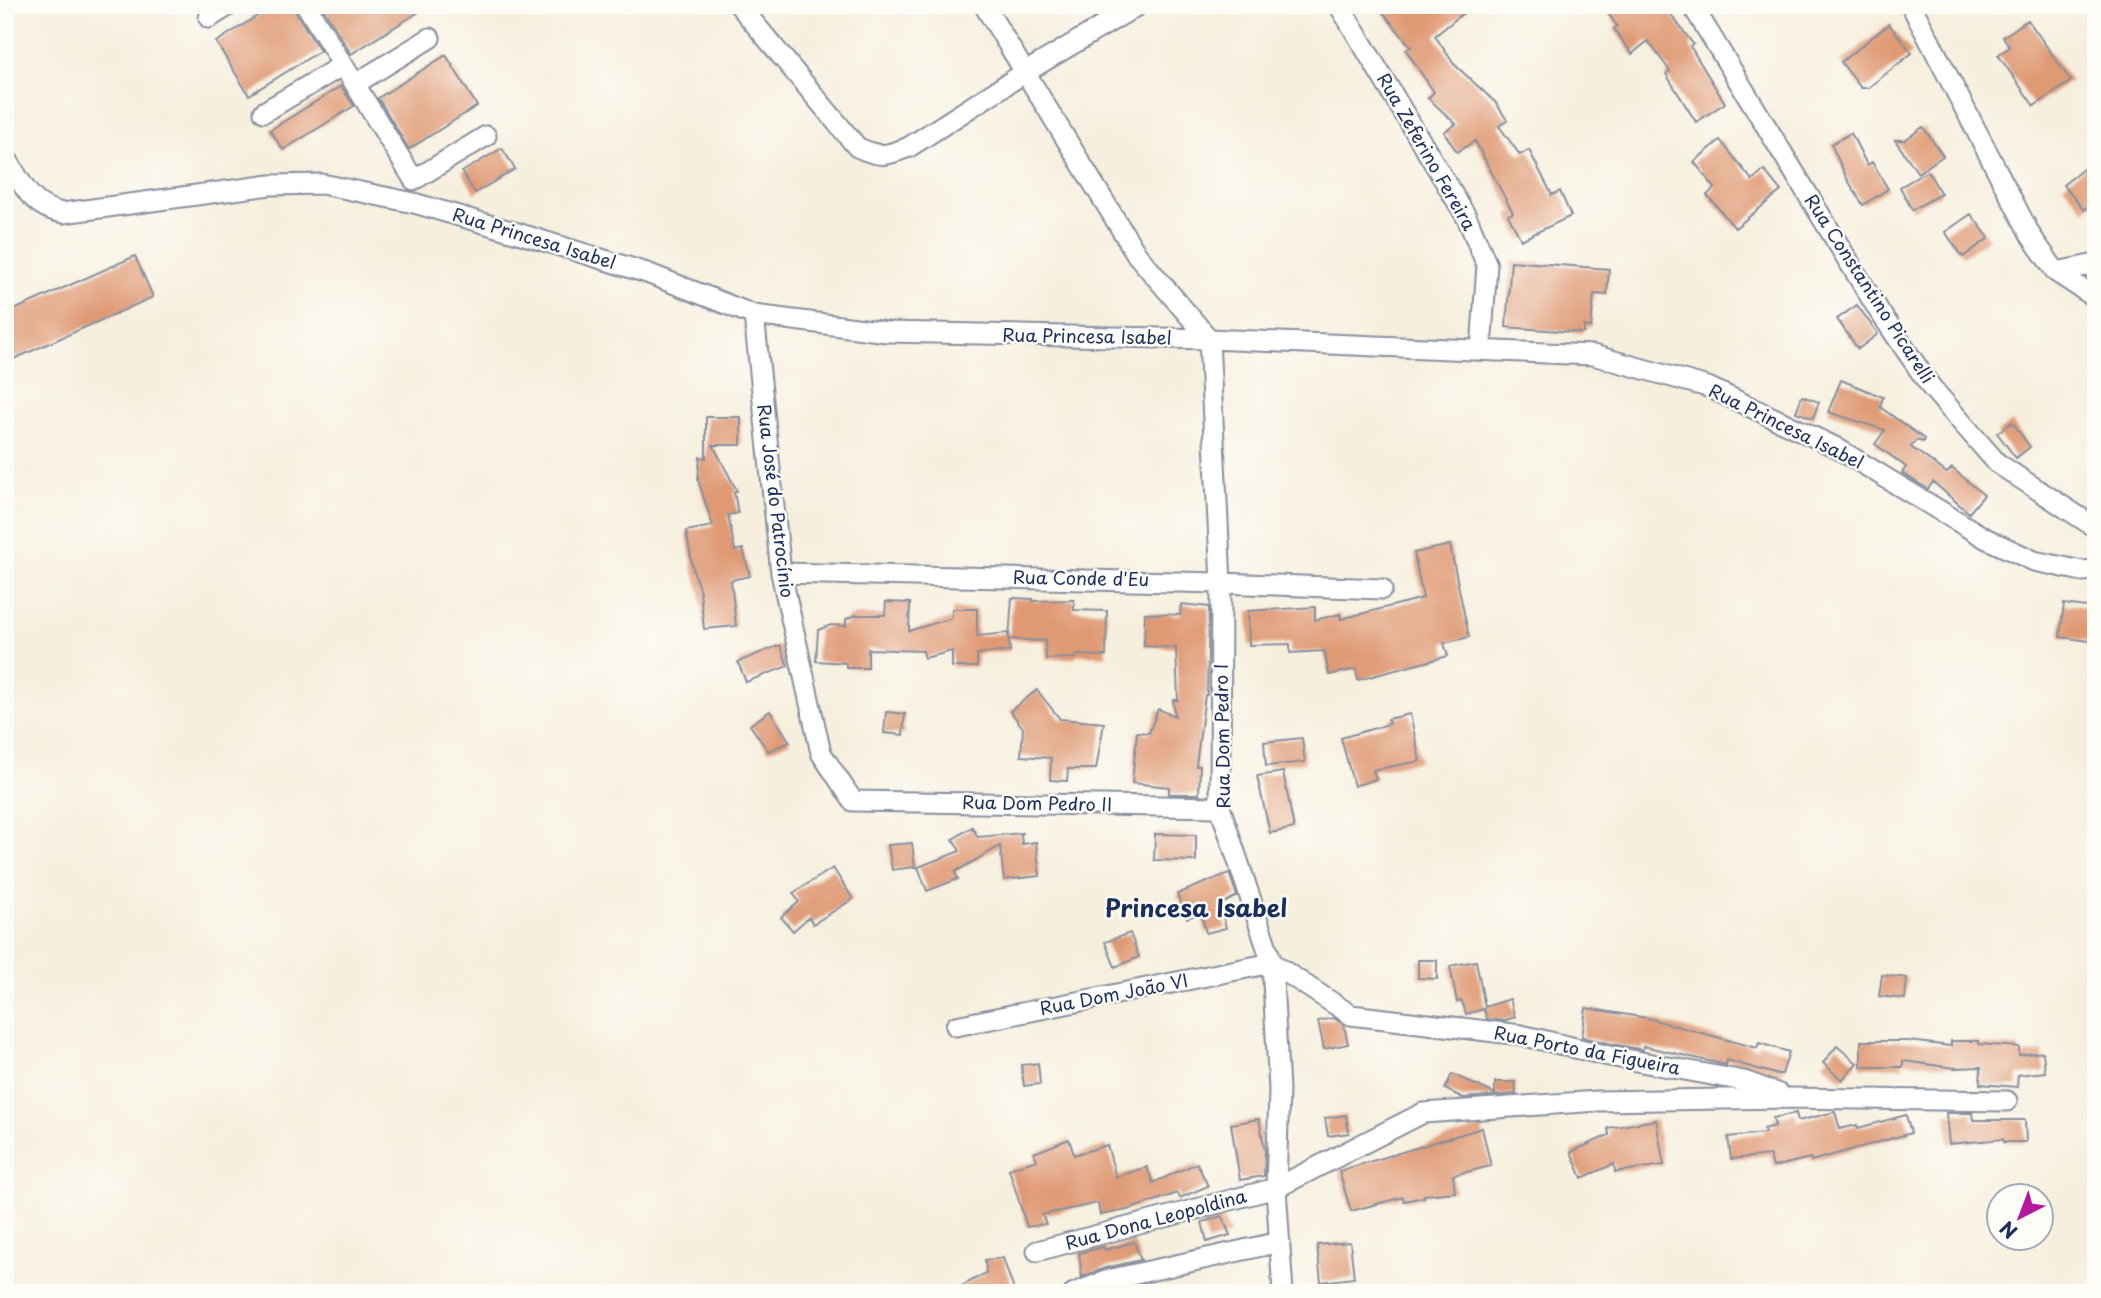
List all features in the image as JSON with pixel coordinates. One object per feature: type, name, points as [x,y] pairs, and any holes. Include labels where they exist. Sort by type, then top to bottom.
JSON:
[{"type":"street","points":[[209,18],[230,5]]},
{"type":"street","points":[[306,5],[414,180],[486,136]]},
{"type":"street","points":[[738,5],[857,147],[874,156],[891,154],[909,147],[1024,73],[1138,5]]},
{"type":"street","points":[[984,5],[1137,255],[1209,339]]},
{"type":"street","name":"Rua Zeferino Fereira","points":[[1339,5],[1467,218],[1487,265],[1480,349]]},
{"type":"street","name":"Rua Constantino Picarelli","points":[[1692,5],[1879,311],[1931,387],[1997,463],[2096,528]]},
{"type":"street","points":[[1911,5],[2031,236],[2056,272],[2096,298]]},
{"type":"street","points":[[355,84],[430,38]]},
{"type":"street","points":[[264,112],[343,65]]},
{"type":"street","name":"Rua Princesa Isabel","points":[[5,156],[34,201],[51,211],[79,213],[270,185],[322,184],[414,203],[508,230],[647,273],[754,314],[887,332],[1209,339],[1593,355],[1708,387],[1835,447],[1985,538],[2035,561],[2081,571],[2096,569]]},
{"type":"street","points":[[2056,272],[2096,264]]},
{"type":"street","name":"Rua José do Patrocínio","points":[[754,314],[781,573],[821,753],[853,801]]},
{"type":"street","name":"Rua Dom Pedro I","points":[[1209,339],[1221,583],[1220,807],[1272,963],[1279,1090],[1276,1188],[1283,1293]]},
{"type":"street","name":"Rua Conde d'Eu","points":[[781,573],[1382,589]]},
{"type":"street","name":"Rua Dom Pedro II","points":[[853,801],[1220,807]]},
{"type":"street","name":"Rua Dom João VI","points":[[956,1027],[1272,963]]},
{"type":"street","name":"Rua Porto da Figueira","points":[[1272,963],[1352,1015],[1521,1035],[1609,1056],[1744,1081],[1789,1098]]},
{"type":"street","name":"Rua Porto da Figueira","points":[[1276,1188],[1423,1113],[1598,1101],[1789,1098],[2007,1101]]},
{"type":"street","name":"Rua Dona Leopoldina","points":[[1037,1251],[1276,1188]]},
{"type":"street","points":[[1074,1293],[1108,1280],[1280,1242]]},
{"type":"building","points":[[275,5],[291,5],[320,51],[249,95],[216,42]]},
{"type":"building","points":[[321,5],[430,5],[351,54]]},
{"type":"building","points":[[1377,5],[1473,5],[1435,36],[1454,64],[1496,103],[1507,120],[1499,126],[1520,155],[1529,150],[1552,195],[1560,191],[1571,216],[1521,240],[1508,215],[1513,213],[1475,141],[1457,152],[1444,132],[1456,124],[1428,98],[1434,92],[1406,50],[1411,47]]},
{"type":"building","points":[[1602,5],[1664,5],[1693,44],[1690,46],[1725,103],[1696,122],[1666,74],[1670,71],[1648,41],[1632,54],[1614,29],[1617,26]]},
{"type":"building","points":[[2028,20],[2071,81],[2034,106],[1998,55],[2010,47],[2003,37]]},
{"type":"building","points":[[1889,24],[1912,53],[1868,88],[1861,88],[1841,62]]},
{"type":"building","points":[[446,55],[477,106],[409,149],[378,98]]},
{"type":"building","points":[[341,86],[354,106],[283,150],[270,130]]},
{"type":"building","points":[[1923,127],[1943,156],[1918,173],[1895,140],[1905,140]]},
{"type":"building","points":[[1851,133],[1867,165],[1872,162],[1888,189],[1863,205],[1831,144]]},
{"type":"building","points":[[1720,140],[1752,180],[1764,170],[1781,191],[1735,228],[1707,195],[1715,188],[1694,162]]},
{"type":"building","points":[[502,148],[515,169],[475,193],[462,172]]},
{"type":"building","points":[[2096,159],[2096,199],[2084,210],[2063,185]]},
{"type":"building","points":[[1928,171],[1941,194],[1912,210],[1900,187]]},
{"type":"building","points":[[1971,214],[1989,238],[1963,257],[1945,232]]},
{"type":"building","points":[[135,256],[153,297],[5,363],[5,314]]},
{"type":"building","points":[[1511,261],[1609,269],[1607,295],[1594,294],[1591,327],[1584,326],[1584,333],[1506,327]]},
{"type":"building","points":[[1857,305],[1878,334],[1858,349],[1837,319]]},
{"type":"building","points":[[1841,380],[1883,397],[1880,407],[1924,439],[1923,442],[1916,440],[1911,447],[1947,473],[1952,468],[1984,495],[1969,513],[1933,482],[1928,489],[1902,473],[1906,467],[1875,444],[1885,430],[1828,412]]},
{"type":"building","points":[[1802,396],[1819,402],[1813,418],[1796,412]]},
{"type":"building","points":[[706,417],[741,417],[741,445],[713,445],[737,491],[734,492],[738,513],[728,515],[735,551],[743,549],[750,576],[731,580],[736,626],[704,629],[700,592],[686,531],[713,526],[698,480],[700,457],[706,458]]},
{"type":"building","points":[[2012,422],[2030,447],[2016,458],[1997,433]]},
{"type":"building","points":[[1450,545],[1469,637],[1444,643],[1448,656],[1358,680],[1356,669],[1329,675],[1324,651],[1290,653],[1290,644],[1249,645],[1248,611],[1315,607],[1315,620],[1340,614],[1341,619],[1423,598],[1414,553]]},
{"type":"building","points":[[1012,598],[1033,601],[1074,600],[1074,610],[1107,611],[1106,656],[1076,655],[1076,658],[1046,659],[1045,641],[1009,639]]},
{"type":"building","points":[[886,602],[910,603],[909,631],[952,618],[952,609],[977,609],[977,636],[1008,633],[1010,651],[977,654],[977,667],[952,667],[952,651],[925,658],[923,651],[868,649],[868,668],[846,668],[846,663],[816,661],[818,630],[831,625],[846,626],[846,619],[856,615],[885,615]]},
{"type":"building","points":[[1181,604],[1209,607],[1207,695],[1196,766],[1200,766],[1199,794],[1169,794],[1169,787],[1132,783],[1137,732],[1149,733],[1158,709],[1175,716],[1173,700],[1178,700],[1176,648],[1144,646],[1145,613],[1180,615]]},
{"type":"building","points":[[2064,604],[2094,608],[2090,641],[2060,637]]},
{"type":"building","points":[[780,645],[788,666],[746,682],[738,662]]},
{"type":"building","points":[[1037,690],[1060,719],[1104,723],[1096,769],[1068,769],[1067,781],[1050,780],[1051,758],[1021,756],[1023,728],[1010,711]]},
{"type":"building","points":[[770,711],[790,742],[768,751],[750,725]]},
{"type":"building","points":[[886,712],[905,714],[903,735],[884,733]]},
{"type":"building","points":[[1410,714],[1420,761],[1373,770],[1376,779],[1354,786],[1341,738],[1389,724],[1388,719]]},
{"type":"building","points":[[1302,738],[1305,762],[1266,766],[1264,742]]},
{"type":"building","points":[[1283,772],[1294,828],[1270,833],[1257,776]]},
{"type":"building","points":[[972,827],[978,837],[1023,833],[1022,844],[1036,842],[1040,876],[1004,880],[1000,846],[955,872],[958,879],[927,891],[918,867],[960,851],[953,839]]},
{"type":"building","points":[[1155,834],[1196,835],[1196,861],[1154,860]]},
{"type":"building","points":[[912,843],[915,867],[892,870],[888,845]]},
{"type":"building","points":[[833,868],[853,899],[813,924],[809,917],[793,931],[781,917],[799,902],[793,893]]},
{"type":"building","points":[[1229,873],[1237,896],[1220,905],[1226,928],[1206,933],[1201,913],[1187,918],[1177,894]]},
{"type":"building","points":[[1130,933],[1139,957],[1115,967],[1105,942]]},
{"type":"building","points":[[1418,960],[1437,960],[1437,979],[1418,978]]},
{"type":"building","points":[[1476,961],[1485,1007],[1510,999],[1515,1017],[1503,1021],[1487,1019],[1484,1009],[1466,1014],[1462,1001],[1457,1002],[1450,966]]},
{"type":"building","points":[[1882,975],[1907,978],[1905,999],[1879,996]]},
{"type":"building","points":[[1586,1008],[1647,1018],[1757,1048],[1759,1043],[1789,1052],[1782,1074],[1775,1074],[1727,1060],[1726,1065],[1643,1046],[1643,1050],[1612,1044],[1582,1037]]},
{"type":"building","points":[[1334,1018],[1344,1025],[1348,1044],[1324,1049],[1318,1021]]},
{"type":"building","points":[[1861,1041],[1909,1041],[1951,1046],[1951,1041],[1979,1041],[1979,1044],[2019,1047],[2019,1055],[2043,1052],[2045,1072],[2018,1075],[2017,1087],[1980,1084],[1981,1067],[1955,1068],[1903,1061],[1903,1067],[1861,1067]]},
{"type":"building","points":[[1837,1046],[1857,1063],[1842,1080],[1823,1063]]},
{"type":"building","points":[[1038,1063],[1040,1084],[1024,1086],[1021,1065]]},
{"type":"building","points":[[1452,1074],[1495,1094],[1495,1082],[1515,1082],[1516,1094],[1463,1098],[1445,1089]]},
{"type":"building","points":[[1835,1112],[1840,1129],[1857,1125],[1858,1128],[1906,1115],[1911,1133],[1811,1161],[1810,1158],[1773,1167],[1770,1155],[1731,1159],[1728,1137],[1765,1133],[1764,1129],[1775,1126],[1773,1118],[1796,1113],[1798,1121]]},
{"type":"building","points":[[1946,1113],[1972,1113],[1973,1120],[2025,1120],[2026,1142],[2004,1142],[2003,1139],[1949,1144]]},
{"type":"building","points":[[1346,1115],[1349,1133],[1328,1136],[1325,1118]]},
{"type":"building","points":[[1259,1119],[1265,1151],[1264,1176],[1240,1180],[1231,1124]]},
{"type":"building","points":[[1656,1120],[1664,1165],[1615,1172],[1614,1164],[1582,1178],[1571,1152],[1609,1135],[1608,1128]]},
{"type":"building","points":[[1482,1128],[1491,1166],[1453,1175],[1455,1192],[1424,1195],[1404,1201],[1403,1197],[1351,1211],[1339,1171]]},
{"type":"building","points":[[1069,1139],[1074,1155],[1107,1145],[1116,1177],[1147,1167],[1153,1183],[1197,1163],[1208,1186],[1180,1198],[1178,1193],[1127,1210],[1100,1215],[1098,1203],[1042,1215],[1046,1224],[1027,1227],[1009,1169],[1037,1160],[1034,1153]]},
{"type":"building","points":[[1222,1216],[1230,1235],[1207,1242],[1202,1222]]},
{"type":"building","points":[[1134,1242],[1141,1260],[1105,1268],[1082,1277],[1079,1253],[1104,1247],[1105,1250]]},
{"type":"building","points":[[1350,1242],[1354,1278],[1321,1282],[1317,1245]]},
{"type":"building","points":[[1003,1258],[1015,1293],[949,1293],[986,1273],[985,1260]]},
{"type":"district","name":"Princesa Isabel","points":[[1196,909]]}]
